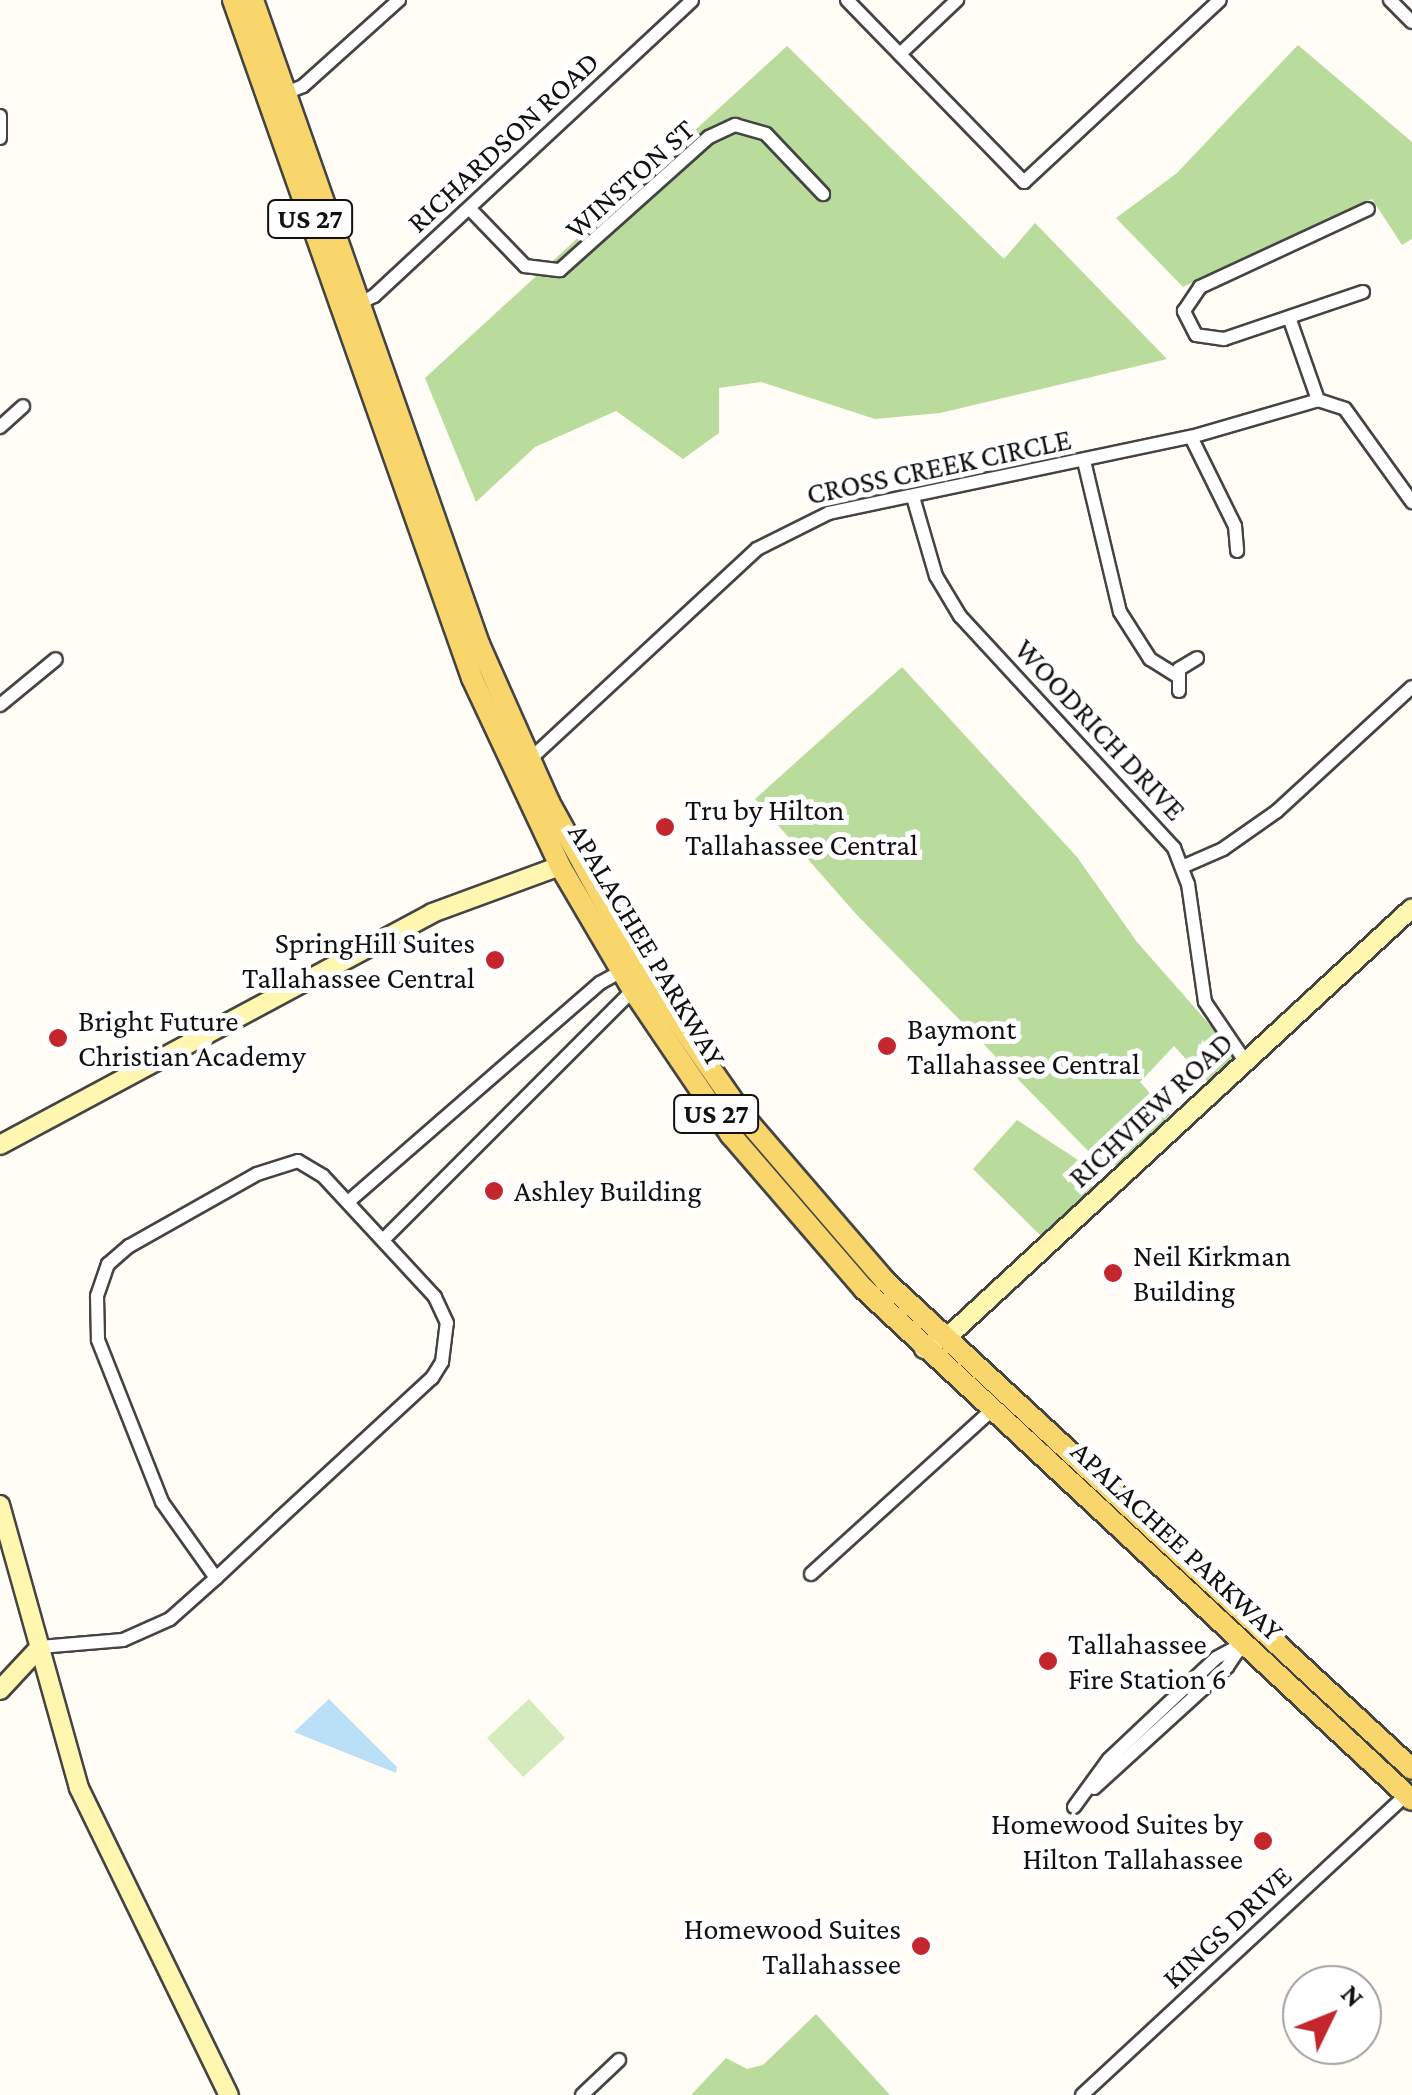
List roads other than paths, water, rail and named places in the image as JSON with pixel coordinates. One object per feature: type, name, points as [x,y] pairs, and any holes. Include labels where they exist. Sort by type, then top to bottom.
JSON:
[{"type":"main road","name":"APALACHEE PARKWAY","points":[[233,0],[560,866],[629,968],[790,1176],[993,1409],[1409,1797]]},
{"type":"main road","name":"APALACHEE PARKWAY","points":[[253,0],[286,93],[350,308]]},
{"type":"main road","points":[[261,80],[286,93]]},
{"type":"main road","name":"APALACHEE PARKWAY","points":[[522,767],[629,968],[634,992],[750,1159],[933,1343],[1120,1500],[1412,1771]]},
{"type":"main road","points":[[750,1159],[790,1176]]},
{"type":"main road","points":[[1120,1500],[1123,1530],[1170,1546]]},
{"type":"main road","points":[[1242,1644],[1258,1628]]},
{"type":"main road","points":[[1385,1776],[1412,1771]]},
{"type":"street","points":[[286,93],[303,86],[399,0]]},
{"type":"street","name":"RICHARDSON ROAD","points":[[350,308],[469,208],[692,0]]},
{"type":"street","points":[[847,0],[1024,182],[1220,0]]},
{"type":"street","points":[[900,54],[957,0]]},
{"type":"street","points":[[1390,0],[1412,22]]},
{"type":"street","points":[[0,116],[0,138]]},
{"type":"street","name":"WINSTON ST","points":[[469,208],[525,266],[560,270],[709,137],[735,125],[766,134],[823,194]]},
{"type":"street","points":[[1363,292],[1290,320],[1203,339],[1190,330],[1184,304],[1200,287],[1270,251],[1368,209]]},
{"type":"street","points":[[1290,320],[1313,402],[1345,409],[1412,502]]},
{"type":"street","name":"CROSS CREEK CIRCLE","points":[[522,767],[779,534],[829,513],[1190,437],[1313,402]]},
{"type":"street","points":[[0,427],[23,406]]},
{"type":"street","points":[[1190,437],[1235,526],[1238,551]]},
{"type":"street","points":[[1084,460],[1120,612],[1150,659],[1176,675],[1179,691]]},
{"type":"street","name":"WOODRICH DRIVE","points":[[913,497],[936,576],[960,616],[1157,826],[1182,867],[1205,1002],[1245,1061]]},
{"type":"street","points":[[1176,675],[1197,658]]},
{"type":"street","points":[[0,704],[56,659]]},
{"type":"street","points":[[1182,867],[1223,850],[1278,811],[1412,687]]},
{"type":"street","points":[[0,1145],[432,912],[560,866]]},
{"type":"street","name":"RICHVIEW ROAD","points":[[933,1343],[1412,908]]},
{"type":"street","points":[[348,1202],[629,968]]},
{"type":"street","points":[[384,1240],[487,1141],[496,1121],[634,992]]},
{"type":"street","points":[[0,1690],[40,1646],[134,1637],[170,1619],[216,1578],[432,1378],[446,1341],[447,1323],[436,1297],[348,1202],[304,1162],[277,1164],[129,1246],[103,1273],[98,1340],[162,1502],[216,1578]]},
{"type":"street","points":[[810,1574],[993,1409]]},
{"type":"street","points":[[0,1505],[70,1761],[96,1830],[229,2095]]},
{"type":"street","points":[[1242,1644],[1228,1666],[1074,1807],[1109,1760],[1216,1658],[1242,1644]]},
{"type":"street","name":"KINGS DRIVE","points":[[1082,2095],[1409,1797]]},
{"type":"street","points":[[582,2095],[619,2060]]},
{"type":"water","points":[[329,1699],[397,1767],[396,1773],[294,1732]]},
{"type":"place","name":"Tru by Hilton Tallahassee Central","points":[[665,827]]},
{"type":"place","name":"SpringHill Suites Tallahassee Central","points":[[495,960]]},
{"type":"place","name":"Bright Future Christian Academy","points":[[58,1038]]},
{"type":"place","name":"Baymont Tallahassee Central","points":[[887,1046]]},
{"type":"place","name":"Ashley Building","points":[[494,1191]]},
{"type":"place","name":"Neil Kirkman Building","points":[[1113,1273]]},
{"type":"place","name":"Tallahassee Fire Station 6","points":[[1048,1661]]},
{"type":"place","name":"Homewood Suites by Hilton Tallahassee","points":[[1263,1841]]},
{"type":"place","name":"Homewood Suites Tallahassee","points":[[921,1946]]}]
